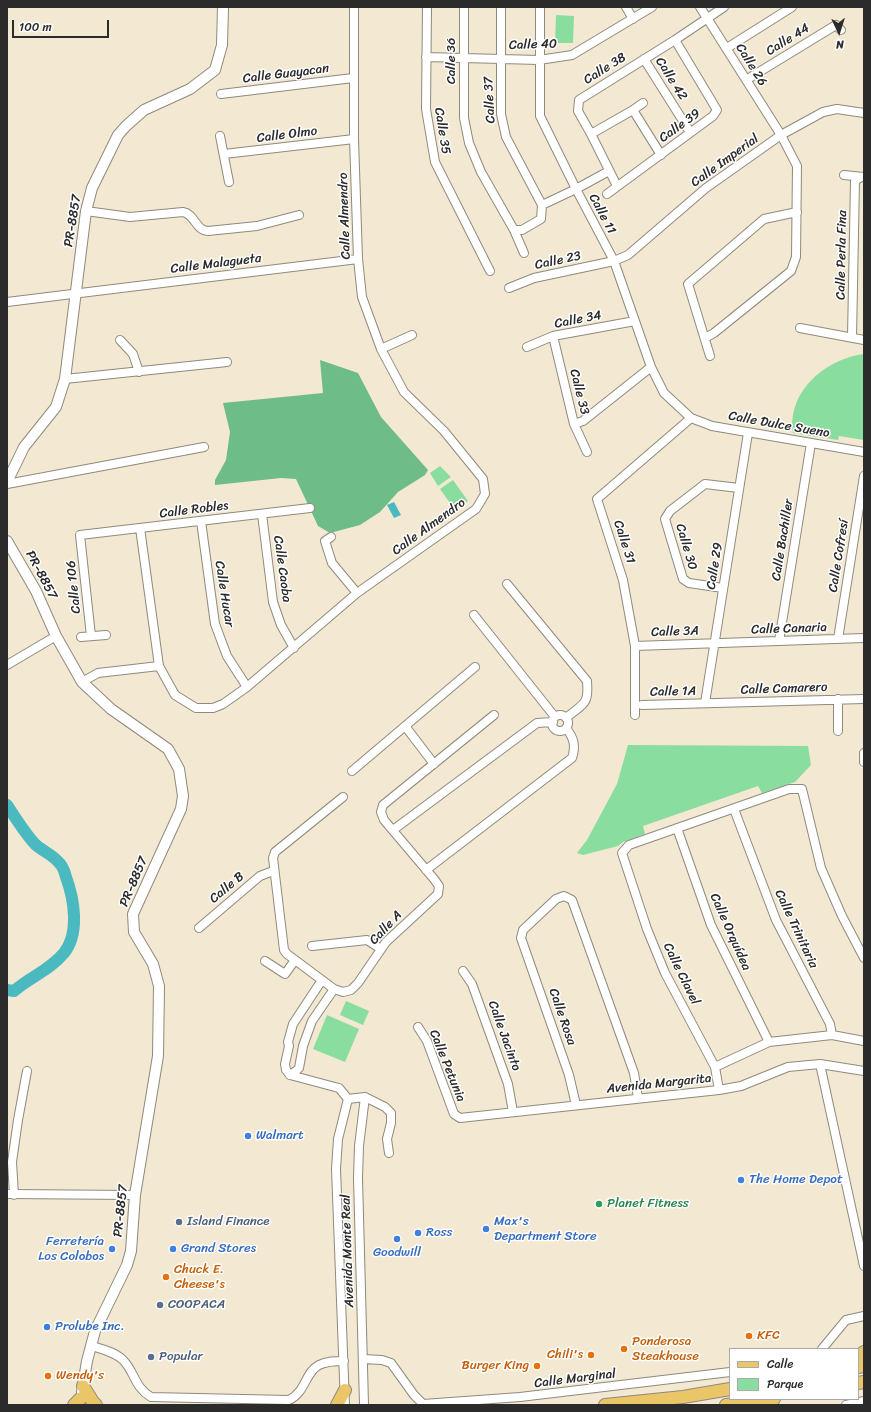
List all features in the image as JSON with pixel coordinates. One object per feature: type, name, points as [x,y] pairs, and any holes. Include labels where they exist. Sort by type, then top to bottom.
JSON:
[{"type":"main road","points":[[605,1405],[683,1397],[729,1389]]},
{"type":"main road","points":[[337,1405],[345,1390]]},
{"type":"main road","points":[[80,1399],[93,1402],[96,1405]]},
{"type":"main road","points":[[726,1405],[767,1400]]},
{"type":"street","name":"PR-8857","points":[[7,483],[24,446],[56,407],[65,379],[86,211],[92,188],[118,135],[144,110],[190,89],[215,70],[222,45],[223,7]]},
{"type":"street","name":"Calle Almendro","points":[[140,528],[159,666],[175,695],[196,708],[213,708],[223,704],[247,687],[357,593],[476,509],[485,494],[482,479],[444,431],[404,392],[381,349],[362,297],[358,259],[354,139],[354,7]]},
{"type":"street","name":"Calle 35","points":[[426,7],[426,109],[435,162],[490,270]]},
{"type":"street","name":"Calle 36","points":[[464,7],[464,118],[469,143],[481,172],[514,230],[524,253]]},
{"type":"street","name":"Calle 37","points":[[502,7],[501,114],[506,137],[542,205]]},
{"type":"street","name":"Calle 11","points":[[540,7],[540,116],[614,261],[651,367],[664,393],[691,418]]},
{"type":"street","points":[[626,7],[632,19]]},
{"type":"street","name":"Calle 40","points":[[426,57],[539,60],[572,55],[652,7]]},
{"type":"street","name":"Calle 26","points":[[700,7],[781,135],[797,166],[796,256],[791,271],[714,333],[705,338]]},
{"type":"street","name":"Calle 38","points":[[617,186],[578,111],[579,100],[675,40],[724,7]]},
{"type":"street","points":[[727,48],[792,7]]},
{"type":"street","name":"Calle 44","points":[[746,80],[836,25],[840,30]]},
{"type":"street","name":"Calle 39","points":[[607,194],[713,116],[717,110],[675,40]]},
{"type":"street","name":"Calle 42","points":[[644,59],[690,132]]},
{"type":"street","name":"Calle Guayacan","points":[[221,94],[353,78]]},
{"type":"street","points":[[591,134],[643,103]]},
{"type":"street","name":"Calle Imperial","points":[[614,261],[628,255],[706,188],[781,135],[823,112],[837,109],[864,113]]},
{"type":"street","points":[[633,110],[661,155]]},
{"type":"street","points":[[220,136],[229,182]]},
{"type":"street","name":"Calle Olmo","points":[[224,154],[354,139]]},
{"type":"street","points":[[514,230],[522,230],[541,219],[542,205],[576,189],[609,170]]},
{"type":"street","points":[[844,175],[863,177]]},
{"type":"street","name":"Calle Perla Fina","points":[[852,337],[855,181],[863,177]]},
{"type":"street","points":[[86,211],[130,217],[183,212],[190,215],[203,231],[257,226],[299,215]]},
{"type":"street","points":[[710,356],[705,338],[702,334],[688,284],[764,219],[797,212]]},
{"type":"street","name":"Calle Malagueta","points":[[7,302],[358,259]]},
{"type":"street","name":"Calle 23","points":[[509,288],[534,278],[614,261]]},
{"type":"street","name":"Calle 34","points":[[527,347],[553,336],[635,321]]},
{"type":"street","points":[[800,328],[864,340]]},
{"type":"street","points":[[381,349],[412,335]]},
{"type":"street","name":"Calle 33","points":[[553,336],[574,424],[586,452]]},
{"type":"street","points":[[120,340],[133,354],[139,372]]},
{"type":"street","points":[[65,379],[227,362]]},
{"type":"street","points":[[574,424],[583,421],[651,367]]},
{"type":"street","name":"Calle Dulce Sueno","points":[[691,418],[712,426],[864,452]]},
{"type":"street","name":"Calle 31","points":[[636,714],[635,646],[623,580],[598,499],[691,418]]},
{"type":"street","name":"Calle 29","points":[[705,703],[748,433]]},
{"type":"street","name":"Calle Bachiller","points":[[779,641],[811,443]]},
{"type":"street","points":[[7,483],[204,447]]},
{"type":"street","name":"Calle Cofresí","points":[[838,639],[864,476]]},
{"type":"street","name":"Calle 30","points":[[723,588],[689,583],[682,579],[665,519],[670,511],[705,484],[739,488]]},
{"type":"street","name":"Calle Robles","points":[[80,535],[310,508]]},
{"type":"street","name":"Calle Caoba","points":[[262,514],[273,602],[281,625],[294,648]]},
{"type":"street","name":"Calle Hucar","points":[[201,521],[215,624],[227,656],[247,687]]},
{"type":"street","name":"Calle 106","points":[[80,535],[92,636]]},
{"type":"street","points":[[331,537],[325,541],[332,563],[357,593]]},
{"type":"street","name":"PR-8857","points":[[7,541],[36,591],[56,636],[82,682],[111,709],[168,748],[179,769],[183,796],[181,809],[133,914],[134,932],[153,964],[159,986],[158,1056],[135,1195],[130,1251],[127,1265],[96,1331],[87,1361],[80,1399]]},
{"type":"street","points":[[507,584],[587,681],[587,698],[585,702],[566,718]]},
{"type":"street","points":[[474,615],[554,720],[555,728],[557,730],[563,730],[566,728]]},
{"type":"street","points":[[81,637],[106,634]]},
{"type":"street","points":[[7,665],[56,636]]},
{"type":"street","name":"Calle Canaria","points":[[715,643],[864,638]]},
{"type":"street","name":"Calle 3A","points":[[635,646],[715,643]]},
{"type":"street","points":[[82,682],[98,673],[159,666]]},
{"type":"street","points":[[352,771],[475,667]]},
{"type":"street","points":[[838,699],[838,731]]},
{"type":"street","name":"Calle Camarero","points":[[705,703],[864,699]]},
{"type":"street","name":"Calle 1A","points":[[642,705],[705,703]]},
{"type":"street","name":"Calle A","points":[[334,989],[343,992],[351,990],[358,983],[386,942],[438,894],[439,886],[384,820],[381,812],[383,805],[494,715]]},
{"type":"street","points":[[392,830],[537,723],[554,720],[561,715],[566,718],[568,723],[566,728]]},
{"type":"street","points":[[406,726],[434,764]]},
{"type":"street","points":[[426,870],[572,758],[575,746],[574,740],[566,728]]},
{"type":"street","points":[[864,753],[864,762]]},
{"type":"street","points":[[676,828],[789,789],[802,789],[821,868],[842,916],[864,958]]},
{"type":"street","points":[[306,1028],[334,989],[284,950],[273,871],[273,858],[275,852],[342,797]]},
{"type":"street","name":"Calle Trinitaria","points":[[734,809],[776,920],[830,1024],[832,1035]]},
{"type":"street","name":"Calle Clavel","points":[[676,828],[629,845],[622,853],[647,929],[665,973],[715,1067],[719,1090]]},
{"type":"street","name":"Calle Orquídea","points":[[676,828],[711,925],[769,1042]]},
{"type":"street","name":"Calle B","points":[[199,928],[260,876],[273,871]]},
{"type":"street","name":"Calle Rosa","points":[[576,1105],[570,1075],[522,938],[523,930],[556,899],[564,896],[572,900],[634,1073],[638,1098]]},
{"type":"street","points":[[312,946],[367,940],[382,949]]},
{"type":"street","points":[[265,961],[285,974],[295,960]]},
{"type":"street","name":"Calle Jacinto","points":[[463,971],[472,984],[508,1084],[513,1112]]},
{"type":"street","points":[[322,980],[293,1024],[288,1042],[289,1046],[285,1064],[286,1070],[290,1075],[339,1088],[348,1099],[365,1097],[385,1107],[391,1113],[391,1123],[387,1139],[389,1153]]},
{"type":"street","points":[[290,1075],[296,1072],[299,1068],[312,1021]]},
{"type":"street","name":"Calle Petunia","points":[[418,1027],[427,1041],[454,1114]]},
{"type":"street","points":[[715,1067],[769,1042],[832,1035],[864,1041]]},
{"type":"street","points":[[302,1036],[301,1042],[304,1046]]},
{"type":"street","points":[[820,1064],[864,1266]]},
{"type":"street","name":"Avenida Margarita","points":[[454,1114],[460,1118],[719,1090],[741,1086],[788,1067],[820,1064],[864,1071]]},
{"type":"street","points":[[27,1071],[12,1162],[10,1195],[135,1195]]},
{"type":"street","name":"Avenida Monte Real","points":[[364,1405],[358,1178],[359,1146],[365,1097]]},
{"type":"street","name":"Avenida Monte Real","points":[[345,1405],[336,1170],[338,1139],[348,1099]]},
{"type":"street","points":[[823,1348],[846,1320],[864,1316]]},
{"type":"street","points":[[92,1346],[117,1355],[124,1361],[142,1391],[151,1397],[289,1400],[295,1397],[301,1390],[311,1373],[318,1365],[330,1361],[344,1361]]},
{"type":"street","name":"Calle Marginal","points":[[363,1360],[382,1360],[390,1363],[414,1395],[423,1404],[520,1397],[729,1372]]},
{"type":"street","points":[[846,1405],[864,1401]]},
{"type":"green space","points":[[556,15],[574,16],[573,43],[555,43]]},
{"type":"green space","points":[[864,354],[864,440],[839,436],[838,440],[793,433],[793,418],[796,404],[803,391],[812,380],[823,370],[836,363],[850,357]]},
{"type":"green space","points":[[320,360],[358,373],[381,417],[428,470],[425,475],[398,492],[380,512],[360,525],[330,533],[318,526],[296,479],[281,478],[215,485],[215,480],[226,460],[230,432],[223,403],[323,393]]},
{"type":"green space","points":[[440,466],[451,477],[438,486],[430,473]]},
{"type":"green space","points":[[453,480],[468,501],[455,510],[440,489]]},
{"type":"green space","points":[[628,745],[808,746],[811,765],[795,782],[762,793],[758,786],[643,826],[645,834],[623,842],[618,846],[583,855],[577,853],[587,840],[617,784]]},
{"type":"green space","points":[[346,1001],[369,1011],[363,1025],[340,1015]]},
{"type":"green space","points":[[327,1015],[359,1029],[345,1062],[313,1049]]},
{"type":"water","points":[[394,502],[401,515],[394,518],[387,505]]},
{"type":"waterway","points":[[7,805],[32,841],[62,866],[71,895],[74,916],[72,936],[64,953],[46,969],[14,991],[7,990]]},
{"type":"place","name":"Walmart","points":[[248,1136]]},
{"type":"place","name":"The Home Depot","points":[[741,1180]]},
{"type":"place","name":"Planet Fitness","points":[[599,1204]]},
{"type":"place","name":"Island Finance","points":[[179,1222]]},
{"type":"place","name":"Max's Department Store","points":[[486,1229]]},
{"type":"place","name":"Ross","points":[[418,1233]]},
{"type":"place","name":"Goodwill","points":[[397,1239]]},
{"type":"place","name":"Ferretería Los Colobos","points":[[112,1249]]},
{"type":"place","name":"Grand Stores","points":[[173,1249]]},
{"type":"place","name":"Chuck E. Cheese's","points":[[166,1277]]},
{"type":"place","name":"COOPACA","points":[[160,1305]]},
{"type":"place","name":"Prolube Inc.","points":[[47,1327]]},
{"type":"place","name":"KFC","points":[[749,1336]]},
{"type":"place","name":"Ponderosa Steakhouse","points":[[624,1349]]},
{"type":"place","name":"Chili's","points":[[591,1355]]},
{"type":"place","name":"Popular","points":[[151,1357]]},
{"type":"place","name":"Burger King","points":[[537,1366]]},
{"type":"place","name":"Wendy's","points":[[48,1376]]}]
